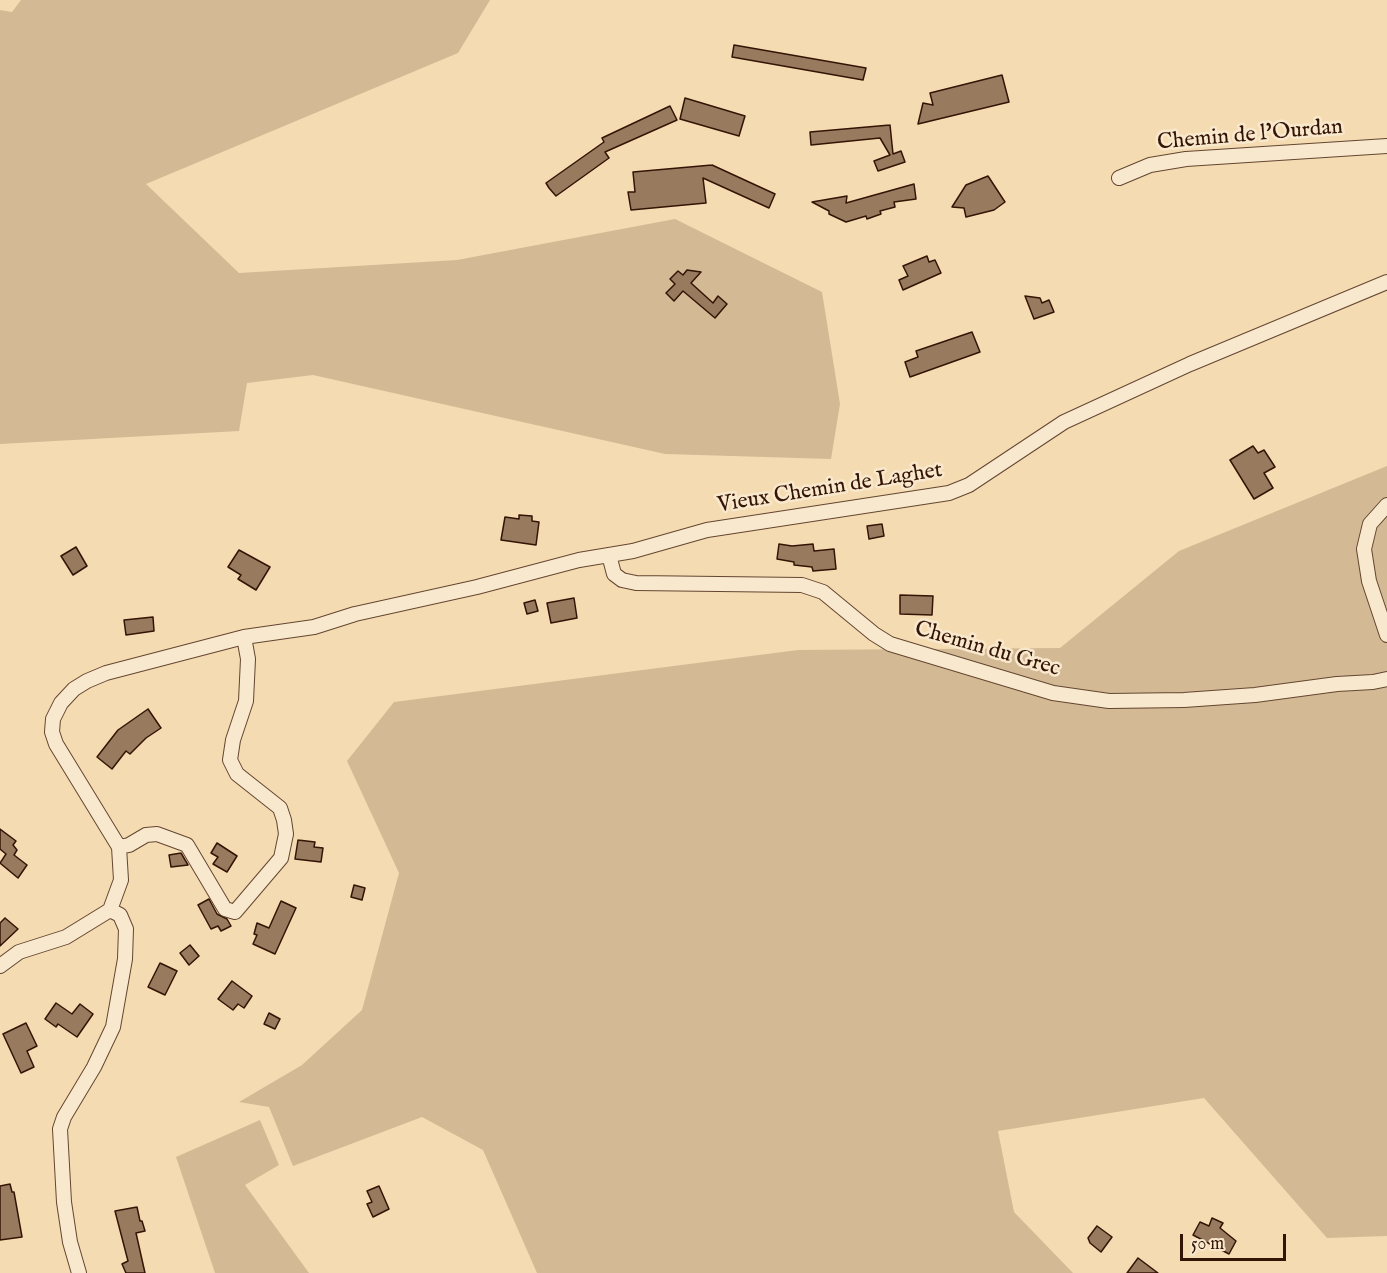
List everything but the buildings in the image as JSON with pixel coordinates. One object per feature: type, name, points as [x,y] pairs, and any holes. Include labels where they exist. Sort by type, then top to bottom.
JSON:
[{"type":"street","name":"Chemin de l'Ourdan","points":[[1119,178],[1150,165],[1186,159],[1387,146]]},
{"type":"street","name":"Vieux Chemin de Laghet","points":[[119,847],[56,744],[52,732],[53,719],[61,703],[82,684],[106,673],[244,637],[314,627],[355,614],[477,587],[579,560],[633,551],[707,530],[949,493],[969,485],[1064,422],[1190,364],[1387,282]]},
{"type":"street","points":[[1387,504],[1370,524],[1364,549],[1369,581],[1387,635]]},
{"type":"street","name":"Chemin du Grec","points":[[609,555],[614,574],[622,580],[636,583],[801,585],[823,592],[874,634],[890,644],[1053,693],[1108,701],[1184,700],[1255,695],[1387,679]]},
{"type":"street","points":[[0,966],[19,952],[66,937],[110,910],[121,880],[119,847],[129,845],[146,835],[157,834],[187,845],[225,909],[231,911],[238,909],[281,858],[286,834],[280,808],[237,774],[230,760],[233,741],[246,701],[248,659],[244,637]]},
{"type":"street","points":[[79,1273],[70,1242],[64,1202],[60,1129],[73,1100],[94,1068],[113,1027],[125,959],[126,929],[120,915],[110,910]]},
{"type":"shaded area","points":[[21,0],[490,0],[458,53],[146,184],[239,273],[457,260],[675,219],[822,292],[840,404],[831,459],[665,454],[313,375],[247,383],[239,431],[0,444],[0,10],[12,12]]},
{"type":"shaded area","points":[[1387,466],[1387,1236],[1327,1238],[1204,1098],[998,1131],[1014,1212],[1073,1273],[537,1273],[483,1150],[422,1117],[293,1166],[269,1107],[239,1102],[302,1065],[362,1010],[399,873],[347,761],[394,702],[798,650],[1060,648],[1179,551]]},
{"type":"shaded area","points":[[260,1120],[279,1165],[245,1185],[309,1273],[215,1273],[176,1157]]}]
